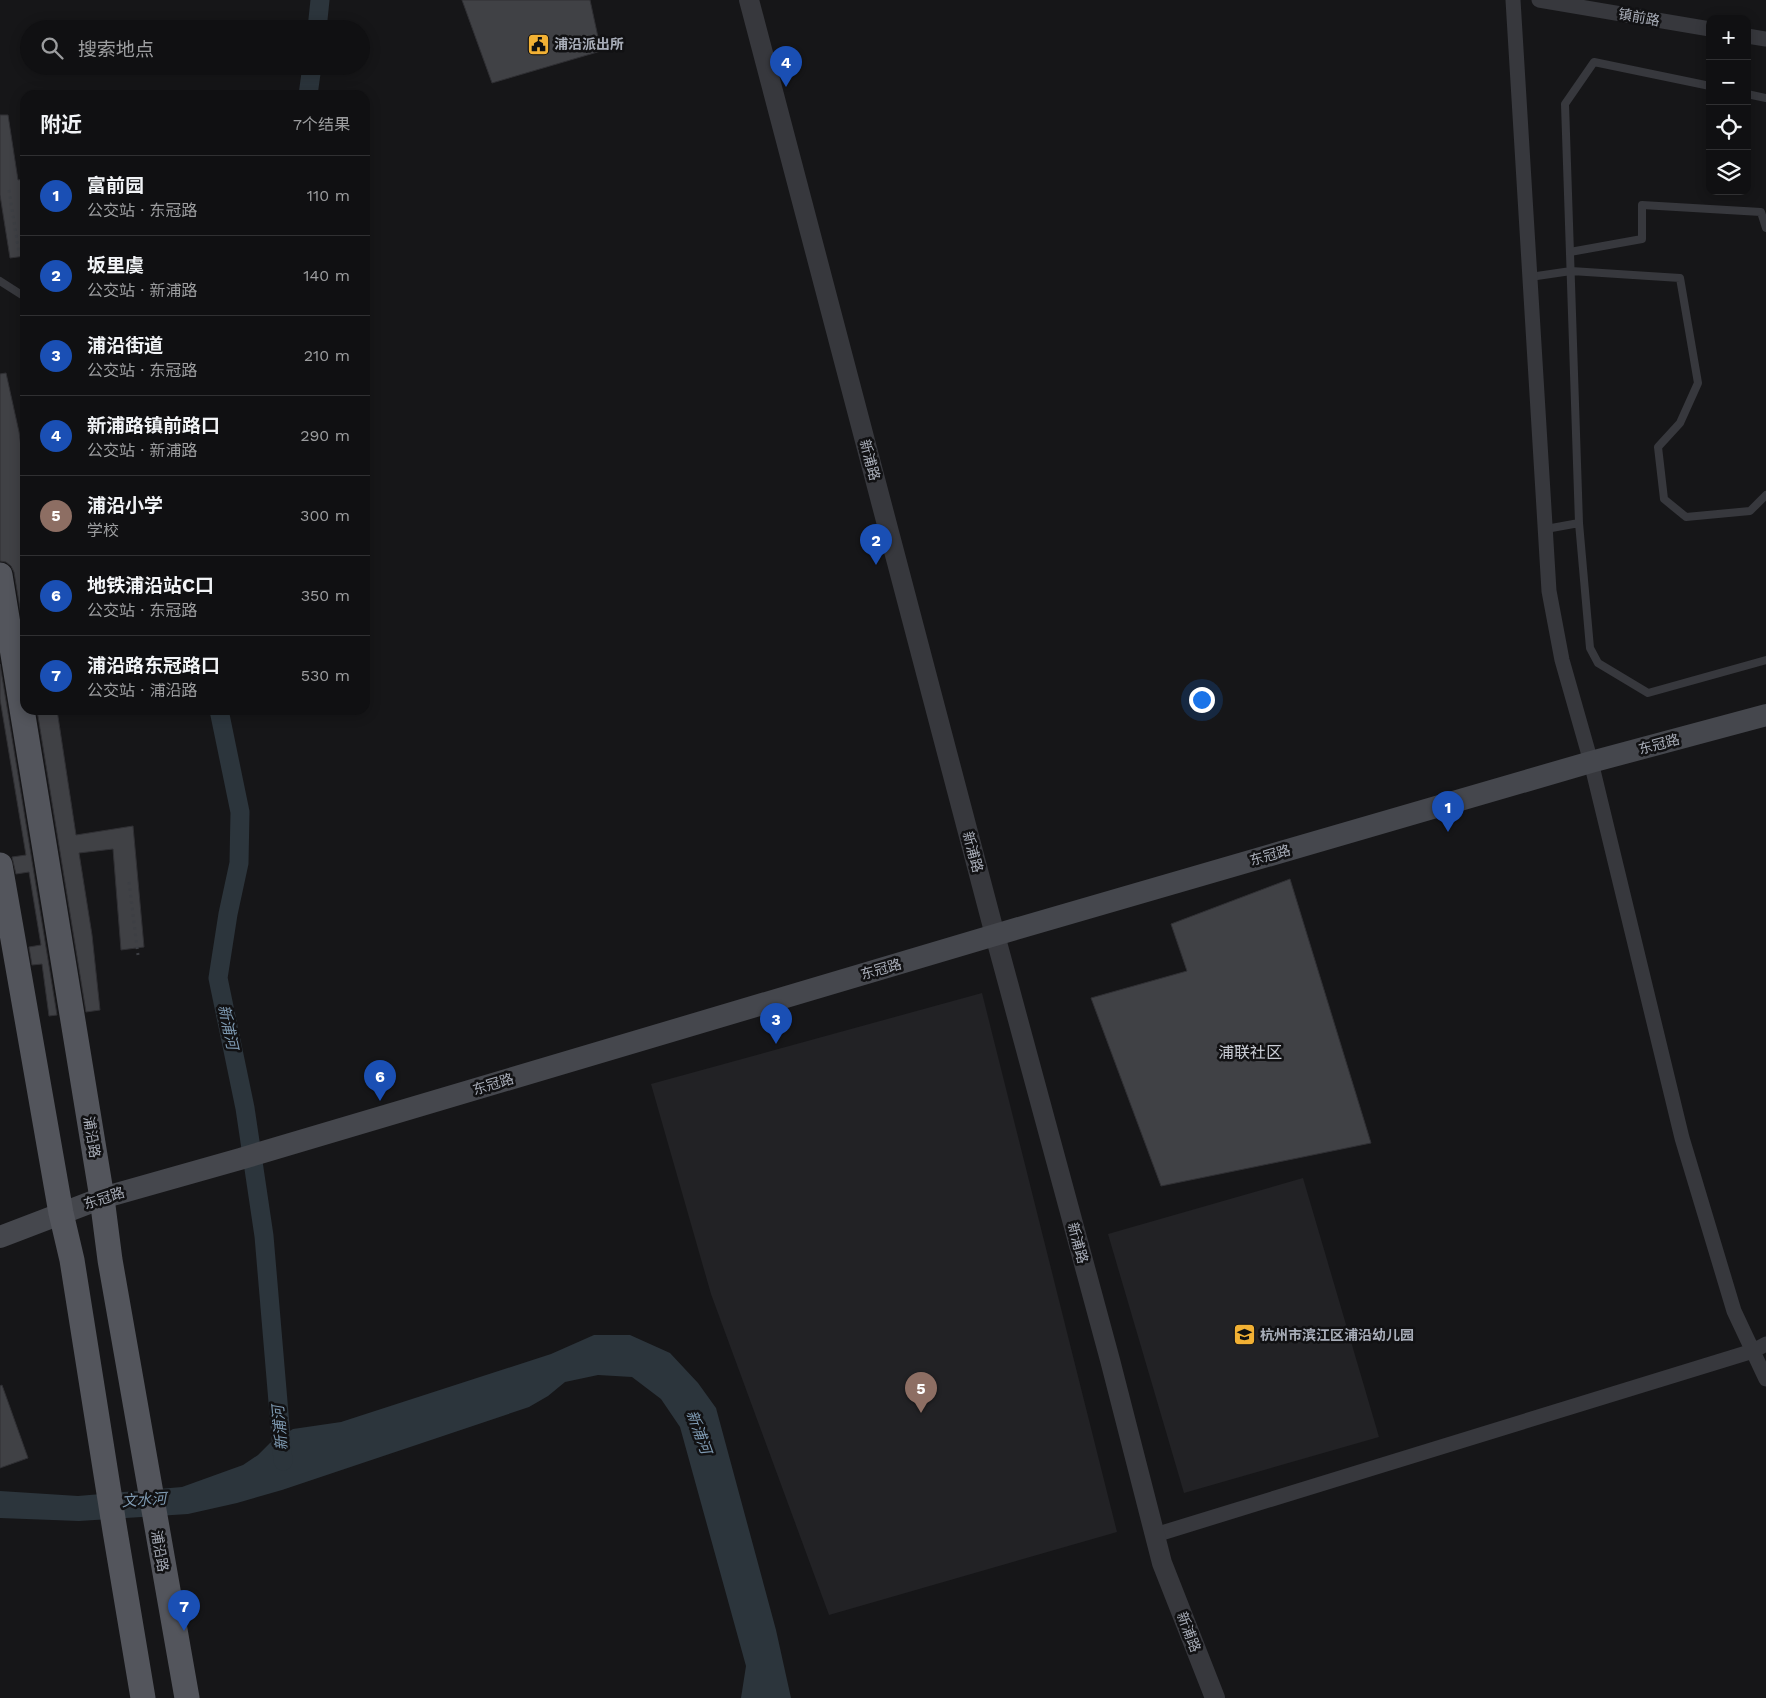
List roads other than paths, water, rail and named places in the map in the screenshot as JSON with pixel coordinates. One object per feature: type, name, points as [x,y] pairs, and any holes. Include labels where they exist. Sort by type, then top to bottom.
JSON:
[{"type":"main road","name":"浦沿路","points":[[0,575],[20,683]]},
{"type":"main road","name":"浦沿路","points":[[25,715],[102,1198],[110,1260],[187,1698]]},
{"type":"main road","name":"东冠路","points":[[0,1237],[102,1198],[272,1150],[994,935],[1591,762],[1766,715]]},
{"type":"main road","points":[[0,865],[61,1213],[72,1260],[114,1531],[144,1698]]},
{"type":"street","name":"新浦路","points":[[749,0],[994,935],[1107,1350],[1154,1534],[1162,1563],[1214,1698]]},
{"type":"street","points":[[1513,0],[1550,591],[1562,660],[1591,762],[1682,1138],[1734,1312],[1766,1380]]},
{"type":"street","name":"镇前路","points":[[1539,0],[1706,28]]},
{"type":"street","points":[[1751,37],[1766,39]]},
{"type":"street","points":[[1154,1534],[1752,1351],[1766,1344]]},
{"type":"lane","points":[[1706,85],[1594,62],[1565,104],[1579,522],[1590,648],[1598,663],[1648,693],[1766,660]]},
{"type":"lane","points":[[1751,95],[1766,98]]},
{"type":"lane","points":[[1570,252],[1642,239],[1642,205],[1761,212],[1766,228]]},
{"type":"lane","points":[[1530,277],[1571,271],[1680,278],[1698,383],[1680,423],[1658,447],[1664,499],[1686,517],[1750,511],[1766,495]]},
{"type":"lane","points":[[0,281],[20,294]]},
{"type":"lane","points":[[1546,529],[1579,522]]},
{"type":"water","name":"文水河","points":[[594,1335],[630,1335],[670,1353],[698,1383],[716,1408],[776,1630],[791,1698],[741,1698],[746,1666],[680,1427],[661,1399],[632,1377],[598,1375],[565,1382],[548,1396],[529,1407],[282,1490],[188,1514],[79,1521],[0,1518],[0,1491],[78,1496],[182,1487],[243,1465],[258,1455],[270,1443],[293,1429],[341,1422],[551,1354]]},
{"type":"waterway","name":"新浦河","points":[[318,20],[320,0]]},
{"type":"waterway","name":"新浦河","points":[[309,90],[311,75]]},
{"type":"waterway","name":"新浦河","points":[[220,715],[240,812],[239,863],[228,914],[218,978],[245,1108],[264,1236],[283,1461]]},
{"type":"place","name":"浦沿派出所","points":[[538,44]]},
{"type":"place","name":"新浦路镇前路口","points":[[786,87]]},
{"type":"place","name":"坂里虞","points":[[876,565]]},
{"type":"place","name":"富前园","points":[[1448,832]]},
{"type":"place","name":"浦沿街道","points":[[776,1044]]},
{"type":"place","name":"地铁浦沿站C口","points":[[380,1101]]},
{"type":"place","name":"杭州市滨江区浦沿幼儿园","points":[[1244,1335]]},
{"type":"place","name":"浦沿小学","points":[[921,1413]]},
{"type":"place","name":"浦沿路东冠路口","points":[[184,1631]]},
{"type":"district","name":"浦联社区","points":[[1250,1052]]}]
